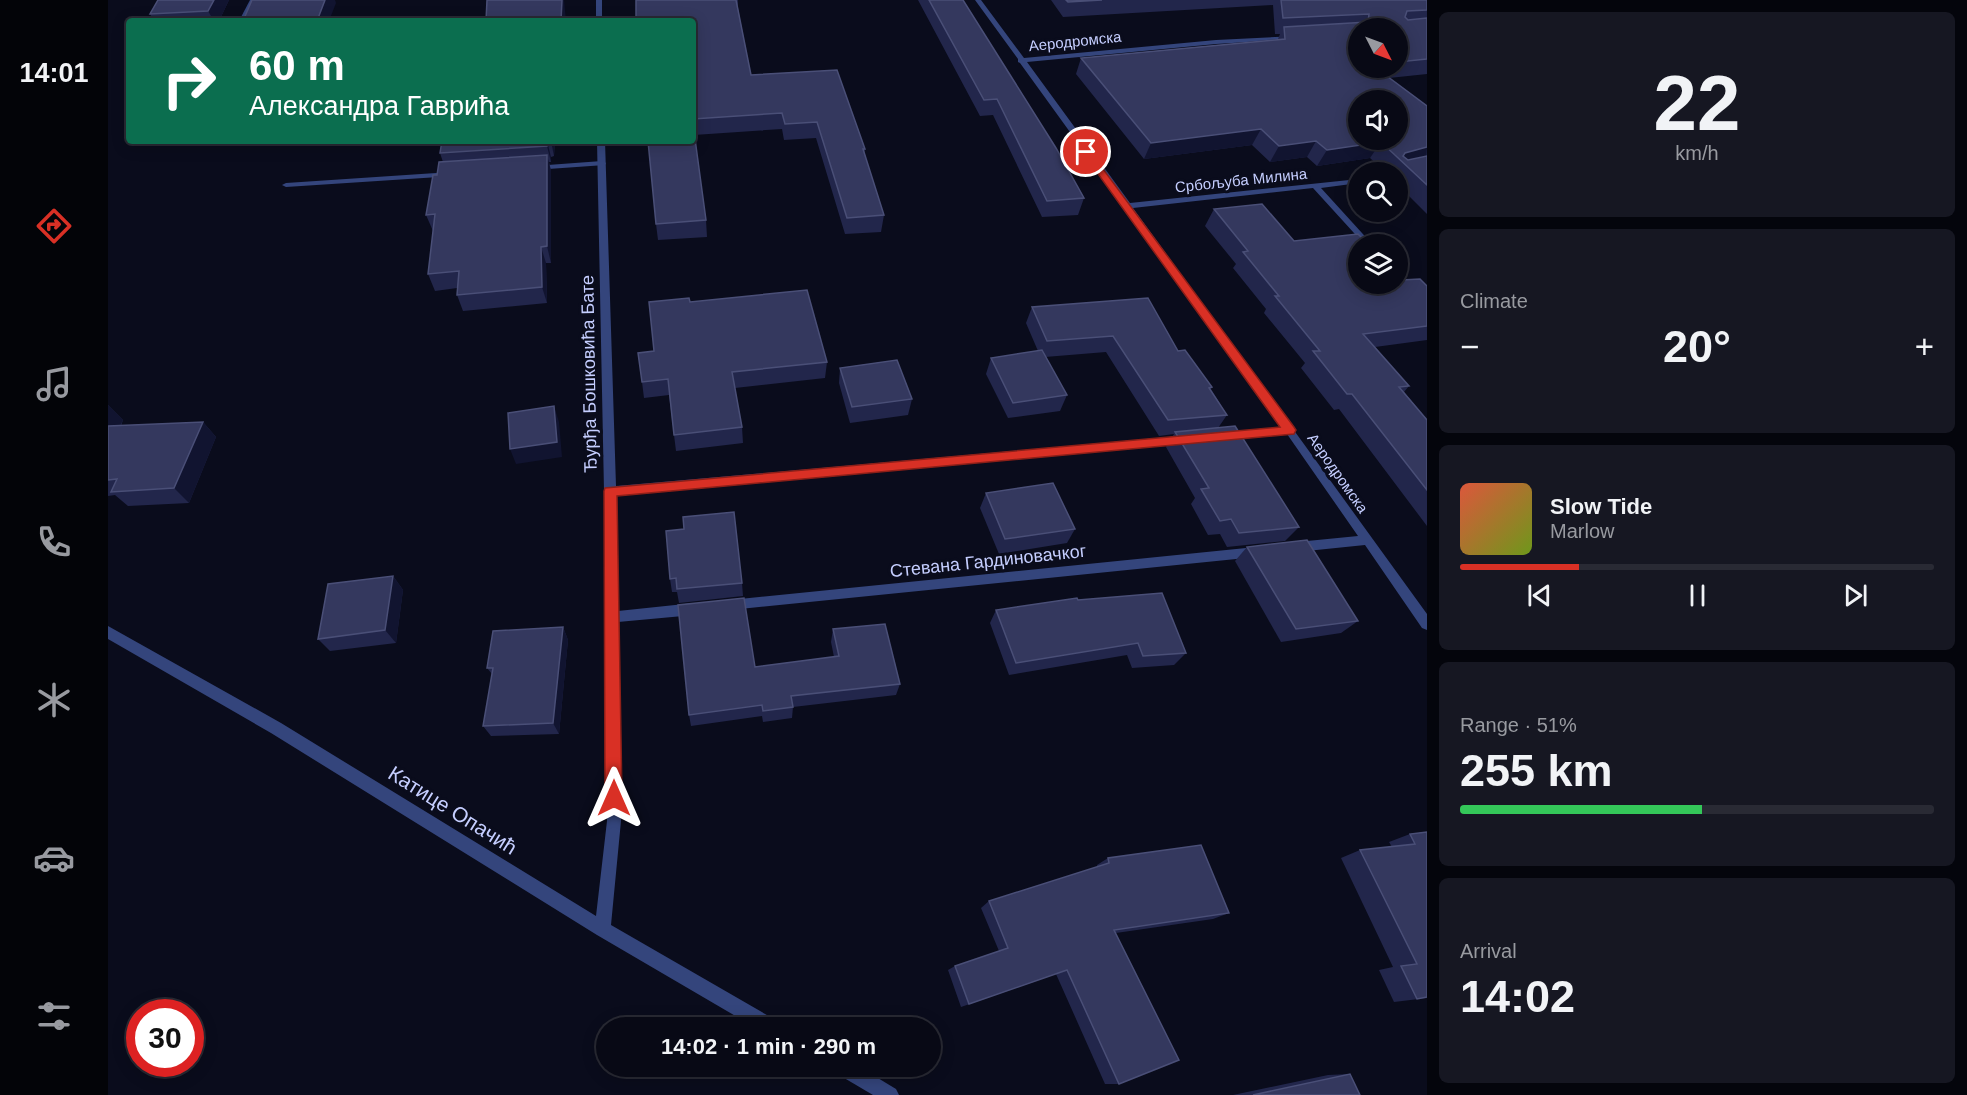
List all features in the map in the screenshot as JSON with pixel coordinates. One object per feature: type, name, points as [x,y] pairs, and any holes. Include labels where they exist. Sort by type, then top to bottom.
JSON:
[{"type":"street","points":[[244,18],[253,0]]},
{"type":"street","points":[[599,0],[599,18]]},
{"type":"street","points":[[978,0],[1020,61]]},
{"type":"street","name":"Аеродромска","points":[[1020,61],[1216,42],[1299,37]]},
{"type":"street","name":"Аеродромска","points":[[1020,61],[1290,430],[1427,624]]},
{"type":"street","name":"Ђурђа Бошковића Бате","points":[[601,144],[610,491],[614,821],[603,929]]},
{"type":"street","points":[[520,169],[602,163]]},
{"type":"street","points":[[286,185],[462,173]]},
{"type":"street","name":"Србољуба Милина","points":[[1125,206],[1348,182]]},
{"type":"street","points":[[1315,186],[1359,234]]},
{"type":"street","points":[[1218,437],[1290,430]]},
{"type":"street","points":[[610,491],[1194,439]]},
{"type":"street","name":"Стевана Гардиновачког","points":[[612,617],[1367,540]]},
{"type":"street","name":"Катице Опачић","points":[[108,632],[276,728],[603,929],[754,1017]]},
{"type":"street","points":[[859,1077],[890,1095]]},
{"type":"building","points":[[158,0],[214,0],[208,11],[150,14]]},
{"type":"building","points":[[252,0],[325,0],[318,18],[244,18]]},
{"type":"building","points":[[487,0],[562,0],[561,18],[486,18]]},
{"type":"building","points":[[636,0],[736,0],[751,75],[837,70],[865,149],[863,149],[884,215],[847,218],[817,122],[785,124],[782,113],[696,119],[696,18],[636,17]]},
{"type":"building","points":[[929,0],[963,0],[1056,148],[1084,198],[1047,201],[997,99],[984,100]]},
{"type":"building","points":[[1066,0],[1102,0],[1068,2]]},
{"type":"building","points":[[1281,0],[1427,0],[1427,10],[1407,11],[1406,18],[1368,18],[1369,14],[1283,18]]},
{"type":"building","points":[[1427,18],[1427,59],[1408,61],[1408,20]]},
{"type":"building","points":[[1348,23],[1348,78],[1389,78],[1406,90],[1348,90],[1348,147],[1327,150],[1316,141],[1279,146],[1261,129],[1151,143],[1081,58],[1285,39],[1284,27]]},
{"type":"building","points":[[1408,92],[1427,106],[1427,147],[1405,153],[1403,156],[1408,160],[1427,156],[1427,185],[1408,167],[1408,162],[1402,162],[1390,150],[1408,150]]},
{"type":"building","points":[[442,144],[547,144],[547,146],[440,153]]},
{"type":"building","points":[[648,144],[696,144],[706,220],[656,224]]},
{"type":"building","points":[[547,155],[547,246],[541,247],[542,287],[457,295],[459,271],[428,274],[435,214],[426,215],[433,175],[437,175],[439,162]]},
{"type":"building","points":[[1262,204],[1294,241],[1348,235],[1348,294],[1408,294],[1408,280],[1420,279],[1427,286],[1427,326],[1363,334],[1409,386],[1399,387],[1427,420],[1427,490],[1352,394],[1347,394],[1313,351],[1320,351],[1275,296],[1279,296],[1243,252],[1248,251],[1214,209]]},
{"type":"building","points":[[807,290],[827,362],[732,372],[742,427],[674,435],[668,379],[642,382],[638,353],[654,351],[649,302],[689,298],[690,302]]},
{"type":"building","points":[[1148,298],[1178,351],[1185,350],[1212,387],[1209,388],[1227,415],[1168,420],[1113,336],[1047,341],[1032,307]]},
{"type":"building","points":[[1042,350],[1067,395],[1013,403],[991,358]]},
{"type":"building","points":[[897,360],[912,399],[852,407],[840,368]]},
{"type":"building","points":[[554,406],[557,442],[510,449],[508,413]]},
{"type":"building","points":[[203,422],[174,488],[111,492],[117,479],[108,480],[108,426]]},
{"type":"building","points":[[1235,426],[1299,527],[1239,533],[1231,519],[1220,521],[1201,489],[1209,488],[1175,432]]},
{"type":"building","points":[[1053,483],[1075,529],[1005,539],[986,493]]},
{"type":"building","points":[[734,512],[742,583],[677,589],[676,578],[670,579],[666,531],[684,529],[683,517]]},
{"type":"building","points":[[1307,540],[1358,621],[1296,629],[1247,547]]},
{"type":"building","points":[[393,576],[385,630],[318,639],[328,584]]},
{"type":"building","points":[[1162,593],[1186,653],[1143,656],[1138,643],[1016,663],[996,610],[1077,598],[1078,600]]},
{"type":"building","points":[[744,598],[755,667],[839,656],[833,629],[885,624],[900,684],[791,696],[793,707],[763,711],[762,705],[689,715],[678,605]]},
{"type":"building","points":[[563,627],[553,723],[483,726],[493,668],[487,668],[493,631]]},
{"type":"building","points":[[1427,832],[1427,997],[1417,999],[1401,966],[1417,964],[1360,850],[1415,844],[1410,834]]},
{"type":"building","points":[[1201,845],[1229,913],[1114,930],[1179,1060],[1119,1084],[1067,970],[969,1004],[955,966],[1008,948],[989,901],[1109,863],[1108,858]]},
{"type":"building","points":[[1350,1074],[1360,1095],[1253,1095]]},
{"type":"route","points":[[614,798],[610,491],[956,462],[1290,430],[1086,152]]}]
